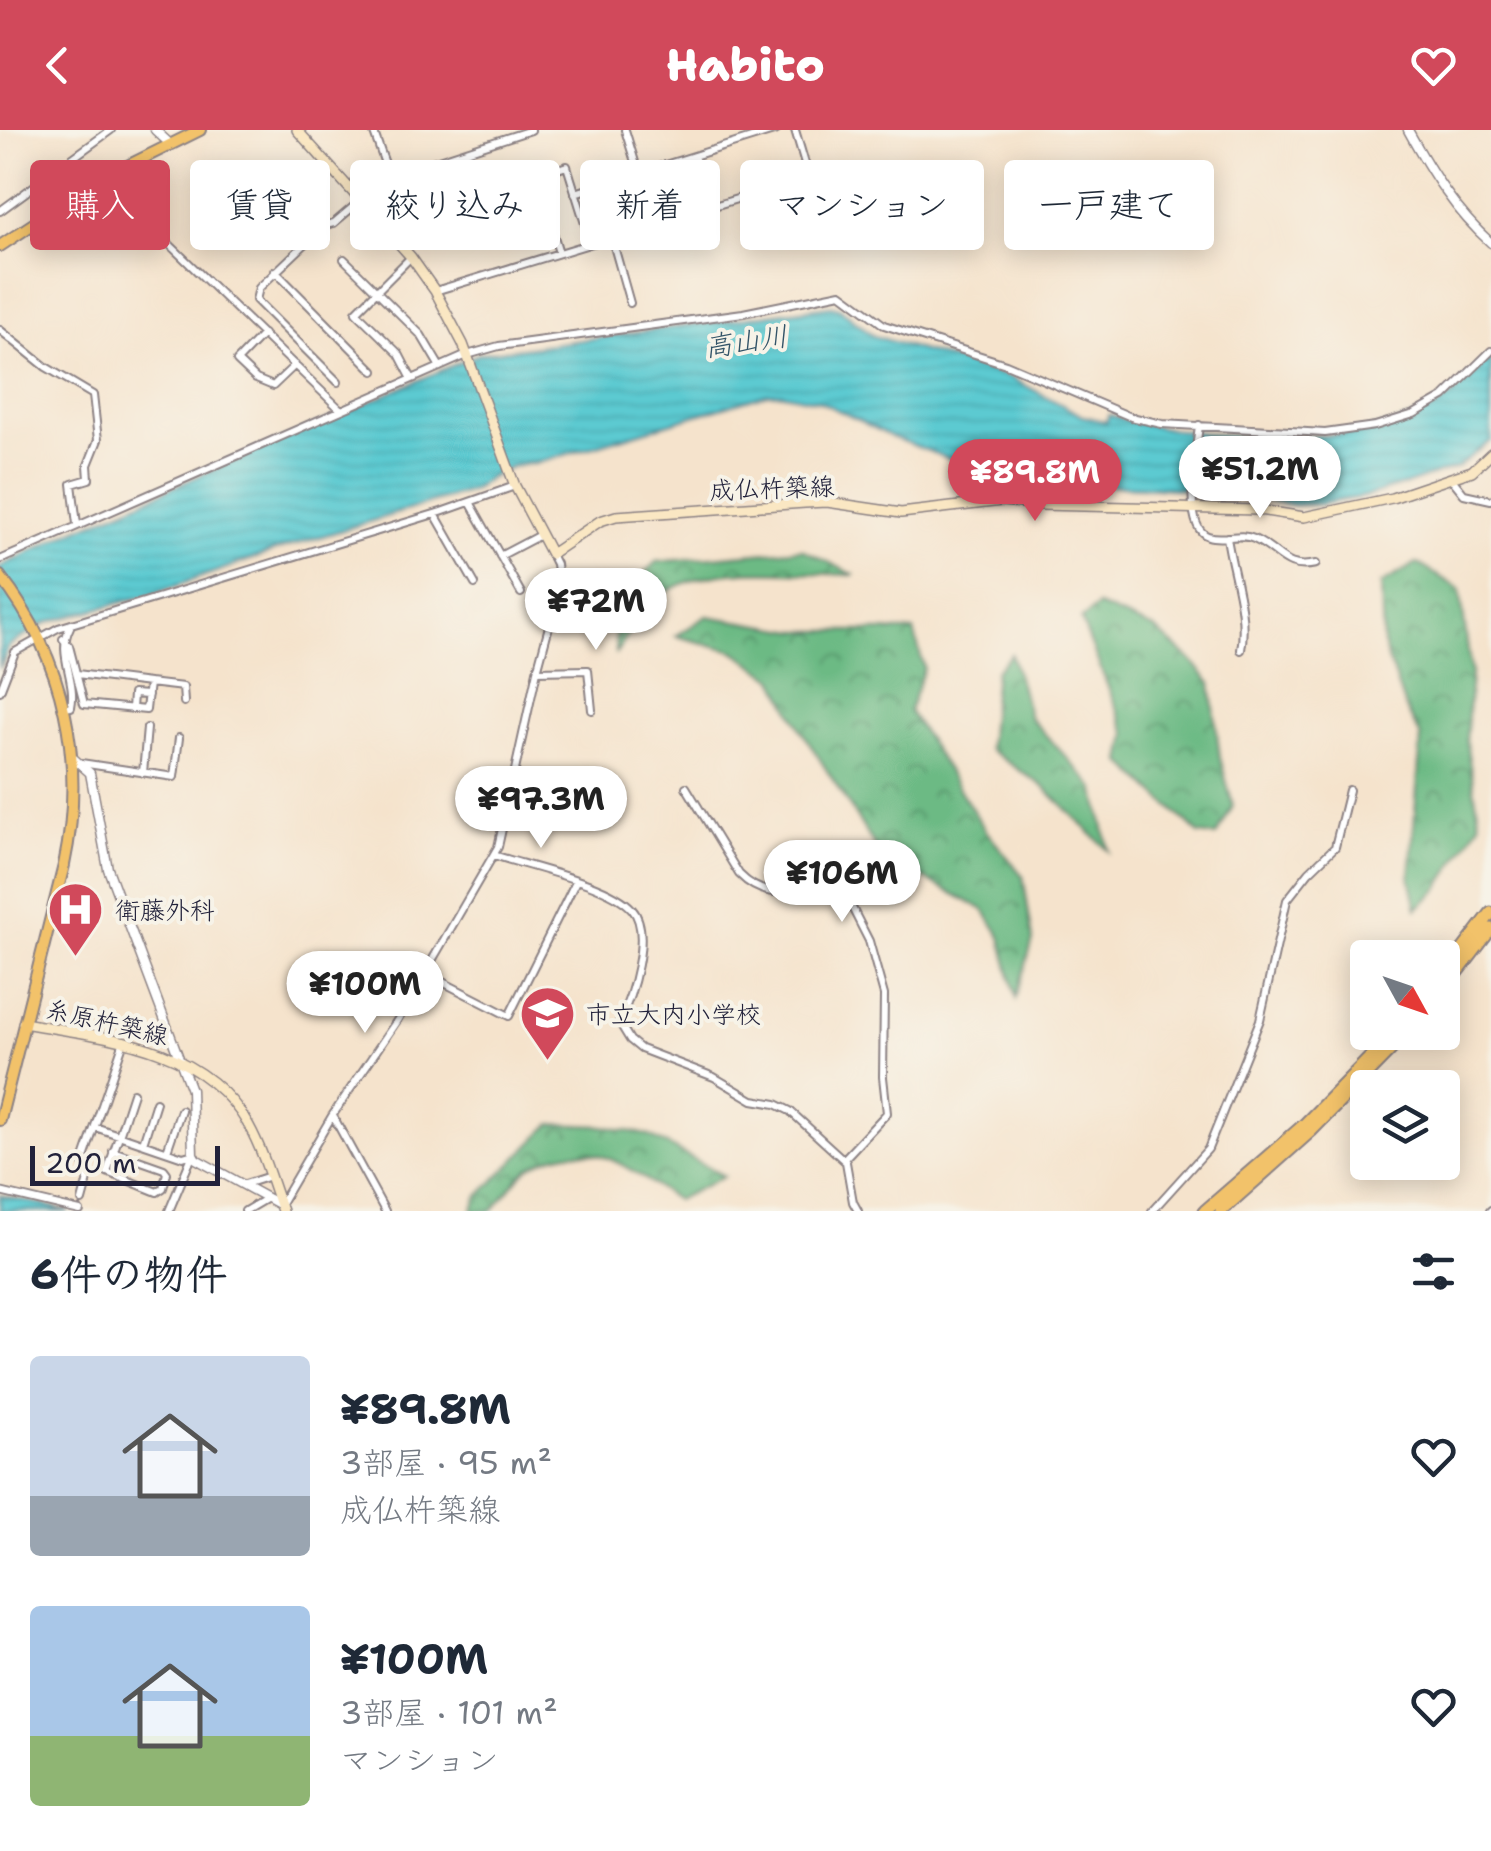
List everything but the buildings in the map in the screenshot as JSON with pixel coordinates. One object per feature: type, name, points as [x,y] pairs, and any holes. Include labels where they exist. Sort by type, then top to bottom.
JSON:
[{"type":"highway","points":[[1460,953],[1491,913]]},
{"type":"highway","points":[[1460,969],[1491,928]]},
{"type":"highway","points":[[1205,1211],[1304,1124],[1377,1050]]},
{"type":"highway","points":[[1220,1211],[1311,1131],[1390,1050]]},
{"type":"main road","points":[[137,160],[200,130]]},
{"type":"main road","points":[[297,130],[349,189]]},
{"type":"main road","points":[[0,246],[30,226]]},
{"type":"main road","points":[[406,250],[455,324],[515,486],[551,554]]},
{"type":"main road","name":"成仏杵築線","points":[[551,554],[600,521],[616,516],[786,504],[828,502],[901,514],[1002,501],[1259,510],[1304,516],[1364,505],[1452,478],[1472,471],[1491,453]]},
{"type":"main road","points":[[0,576],[40,638],[64,708],[72,757],[70,836],[0,1120]]},
{"type":"main road","name":"糸原杵築線","points":[[23,1023],[124,1041],[181,1060],[210,1079],[236,1106],[254,1136],[278,1209]]},
{"type":"street","points":[[0,211],[112,130]]},
{"type":"street","points":[[156,130],[169,143]]},
{"type":"street","points":[[373,130],[384,160]]},
{"type":"street","points":[[436,160],[531,130]]},
{"type":"street","points":[[625,130],[634,160]]},
{"type":"street","points":[[681,160],[777,130]]},
{"type":"street","points":[[720,204],[809,177],[795,130]]},
{"type":"street","points":[[1408,130],[1450,199],[1491,242]]},
{"type":"street","points":[[694,156],[695,160]]},
{"type":"street","points":[[559,253],[536,176],[567,166],[580,208]]},
{"type":"street","points":[[575,192],[580,191]]},
{"type":"street","points":[[330,224],[350,209]]},
{"type":"street","points":[[170,245],[341,410]]},
{"type":"street","points":[[435,291],[580,246]]},
{"type":"street","points":[[299,250],[259,288],[256,300],[338,382]]},
{"type":"street","points":[[614,250],[630,303]]},
{"type":"street","points":[[412,257],[356,312],[399,354],[412,379]]},
{"type":"street","points":[[344,259],[422,335],[440,367]]},
{"type":"street","points":[[276,272],[374,370]]},
{"type":"street","points":[[0,560],[467,355],[499,346],[743,314],[841,293],[884,325],[1006,364],[1131,417],[1162,424],[1325,433],[1375,426],[1414,414],[1444,397],[1491,351]]},
{"type":"street","points":[[0,330],[46,367],[93,395],[98,440],[88,465],[89,480],[72,484],[77,524]]},
{"type":"street","points":[[263,334],[237,360],[256,379],[273,386],[294,365]]},
{"type":"street","points":[[1199,425],[1192,508],[1196,524],[1204,534],[1253,538],[1292,565],[1316,564]]},
{"type":"street","points":[[1452,478],[1464,494],[1491,500]]},
{"type":"street","points":[[0,690],[15,652],[70,626],[515,486]]},
{"type":"street","points":[[470,502],[521,593]]},
{"type":"street","points":[[434,514],[475,584]]},
{"type":"street","points":[[500,556],[540,535]]},
{"type":"street","points":[[1227,537],[1244,637],[1241,650]]},
{"type":"street","points":[[193,1154],[268,1197],[278,1209],[332,1116],[425,974],[498,847],[559,589],[551,554]]},
{"type":"street","points":[[64,708],[70,707],[72,700],[63,639],[70,626]]},
{"type":"street","points":[[63,639],[84,704],[146,710],[148,683]]},
{"type":"street","points":[[537,671],[588,670],[592,710]]},
{"type":"street","points":[[77,674],[183,688],[184,702]]},
{"type":"street","points":[[132,709],[133,694],[148,695]]},
{"type":"street","points":[[143,774],[147,728]]},
{"type":"street","points":[[72,757],[84,764],[174,777],[179,738]]},
{"type":"street","points":[[72,757],[90,772],[108,869],[192,1090],[193,1154],[169,1211]]},
{"type":"street","points":[[686,787],[745,881],[760,891],[774,893],[843,890],[869,942],[884,995],[883,1077],[887,1113],[844,1160]]},
{"type":"street","points":[[1152,1211],[1208,1148],[1260,1020],[1287,900],[1335,846],[1349,790]]},
{"type":"street","points":[[494,855],[604,891],[636,914],[640,928],[637,965],[633,990],[620,1022],[630,1040],[641,1049],[714,1077],[740,1094],[790,1110],[844,1160],[858,1211]]},
{"type":"street","points":[[425,974],[509,1016],[576,881]]},
{"type":"street","points":[[82,1201],[88,1178],[83,1161],[124,1041]]},
{"type":"street","points":[[114,1152],[164,1169],[167,1173],[162,1188],[158,1192],[108,1174],[114,1152],[119,1135],[133,1093]]},
{"type":"street","points":[[143,1143],[156,1102]]},
{"type":"street","points":[[167,1152],[181,1110]]},
{"type":"street","points":[[332,1116],[385,1211]]},
{"type":"street","points":[[95,1127],[184,1157],[193,1154]]},
{"type":"street","points":[[245,1184],[270,1176]]},
{"type":"street","points":[[0,1192],[80,1211]]},
{"type":"street","points":[[245,1211],[268,1197]]},
{"type":"green space","points":[[802,549],[855,575],[753,572],[701,578],[659,598],[616,653],[614,602],[656,562]]},
{"type":"green space","points":[[1417,563],[1460,589],[1471,673],[1466,742],[1480,823],[1437,891],[1417,909],[1410,877],[1421,737],[1404,705],[1383,644],[1381,584]]},
{"type":"green space","points":[[1098,606],[1155,629],[1211,683],[1220,758],[1233,806],[1216,836],[1199,834],[1122,762],[1127,734],[1081,620]]},
{"type":"green space","points":[[707,616],[797,631],[914,631],[924,668],[909,711],[986,831],[1023,876],[1033,940],[1016,998],[1001,937],[984,910],[881,856],[800,728],[775,679],[734,651],[676,636]]},
{"type":"green space","points":[[1011,654],[1030,718],[1095,788],[1109,851],[1043,786],[988,749],[995,671]]},
{"type":"green space","points":[[551,1124],[603,1126],[648,1135],[724,1176],[676,1200],[609,1159],[574,1152],[528,1169],[491,1211],[472,1211],[477,1198]]},
{"type":"water","name":"高山川","points":[[831,306],[874,336],[1009,377],[1083,416],[1106,422],[1109,415],[1183,431],[1226,435],[1313,436],[1394,423],[1446,400],[1491,356],[1491,441],[1457,467],[1407,484],[1367,496],[1294,505],[1214,491],[1003,479],[897,439],[819,401],[766,394],[534,464],[509,468],[473,490],[283,548],[153,594],[48,622],[9,646],[0,669],[0,567],[64,535],[479,354]]},
{"type":"water","points":[[0,1195],[70,1211],[0,1211]]},
{"type":"place","name":"衛藤外科","points":[[76,959]]},
{"type":"place","name":"市立大内小学校","points":[[547,1063]]}]
